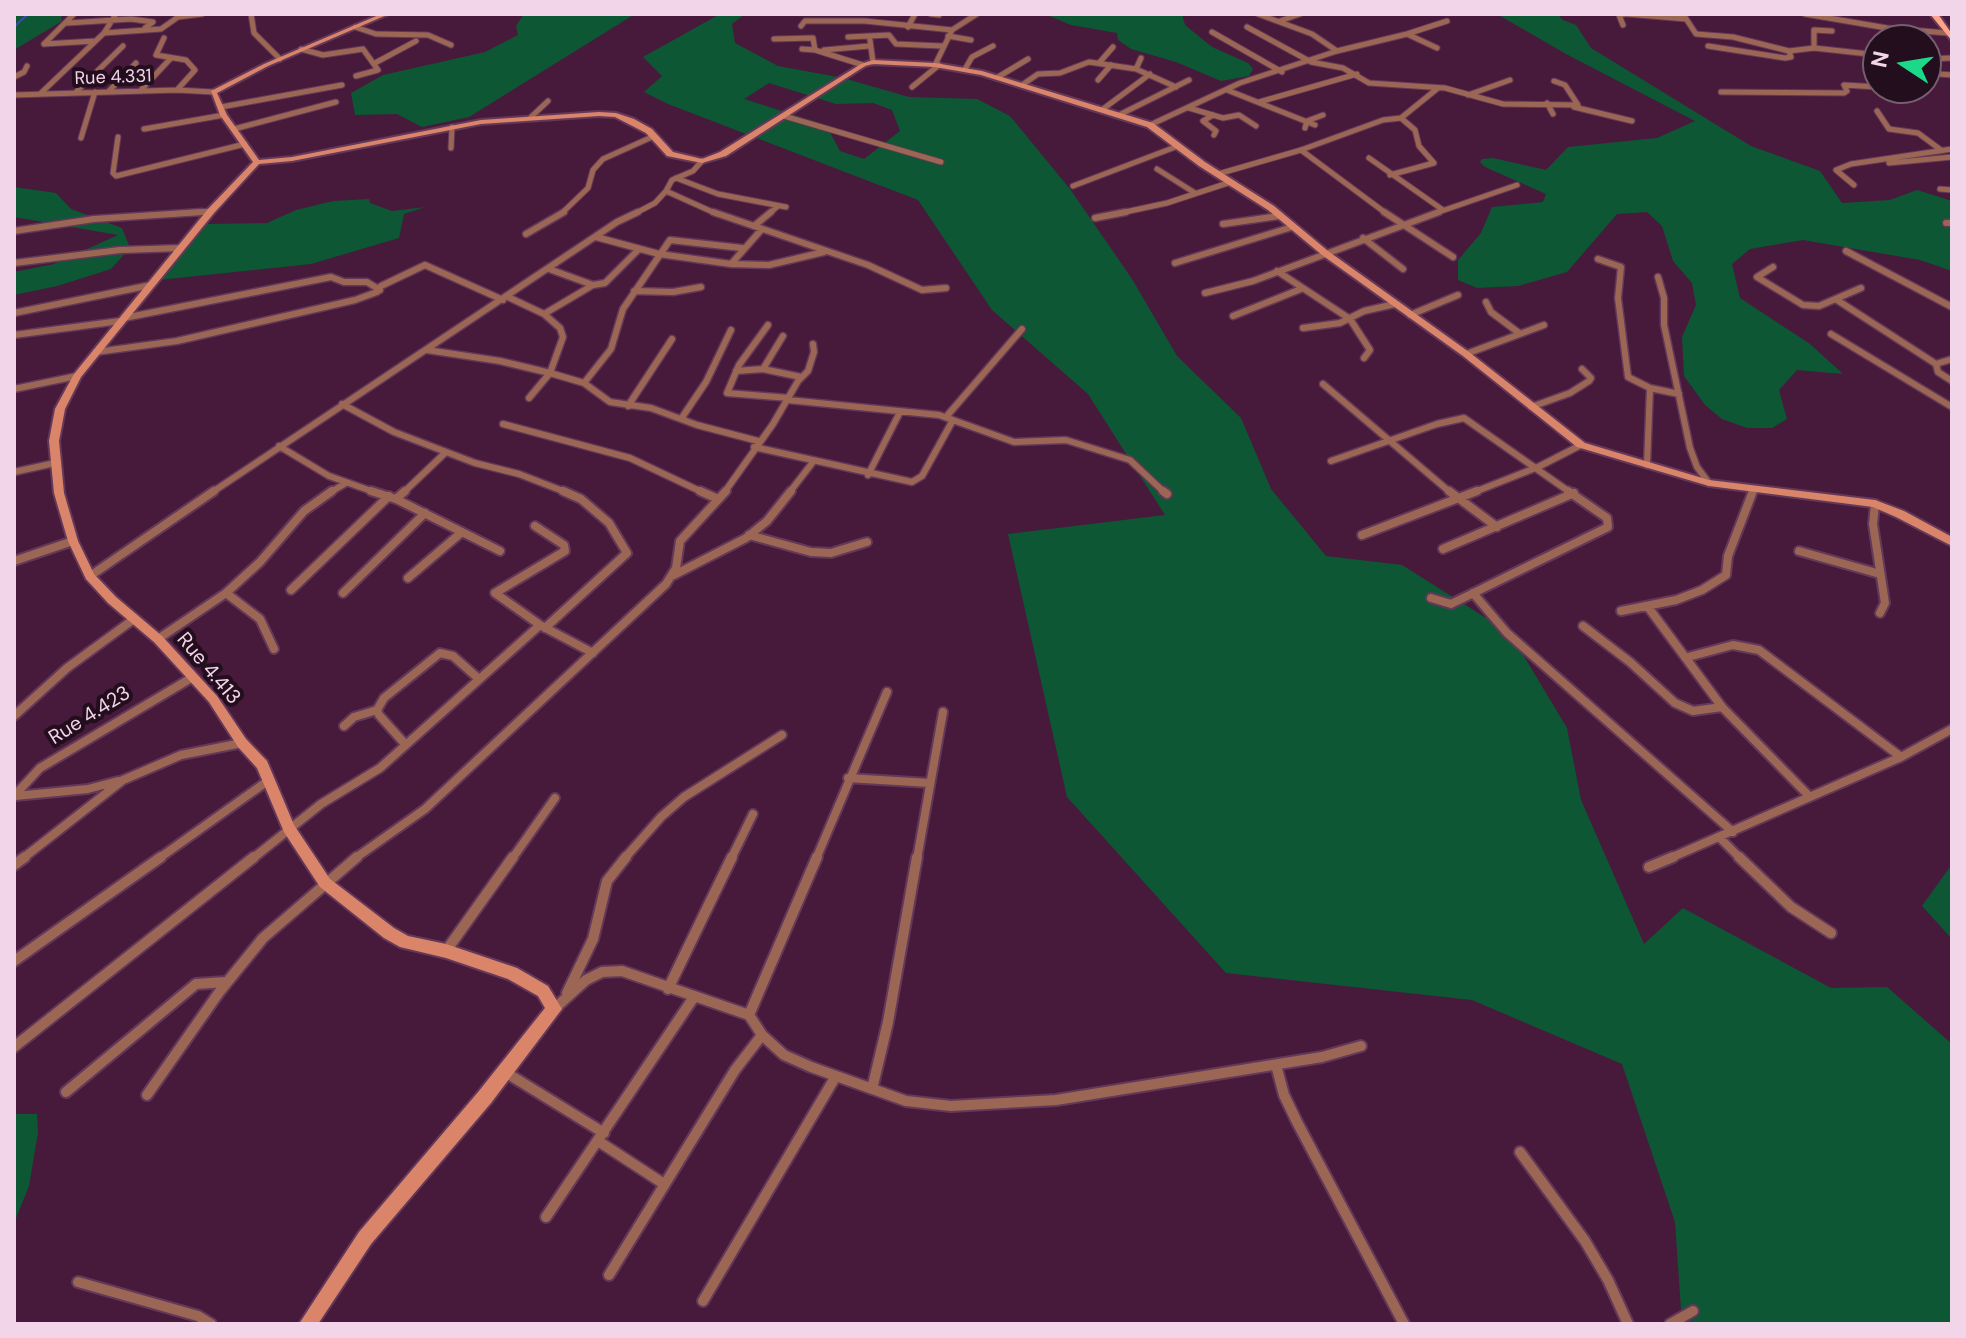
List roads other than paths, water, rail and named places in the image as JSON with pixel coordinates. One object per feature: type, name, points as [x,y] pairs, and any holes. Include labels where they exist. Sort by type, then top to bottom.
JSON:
[{"type":"main road","points":[[1934,14],[1949,36]]},
{"type":"street","points":[[74,14],[44,45],[96,41]]},
{"type":"street","points":[[41,94],[104,33],[116,14]]},
{"type":"street","points":[[104,33],[165,28],[178,17],[202,14]]},
{"type":"street","points":[[251,14],[254,33],[280,59]]},
{"type":"street","points":[[386,14],[301,49],[213,92],[257,162],[272,163],[452,127],[531,117],[616,115],[649,131],[670,154],[702,161]]},
{"type":"street","points":[[908,27],[915,14]]},
{"type":"street","points":[[931,14],[939,15]]},
{"type":"street","points":[[912,87],[937,65],[942,46],[950,33],[977,14]]},
{"type":"street","points":[[1258,14],[1312,34],[1337,51]]},
{"type":"street","points":[[1280,21],[1300,14]]},
{"type":"street","points":[[1805,14],[1949,36]]},
{"type":"street","points":[[1623,25],[1619,15],[1684,16],[1696,34],[1733,37],[1789,51],[1814,48],[1862,53]]},
{"type":"street","points":[[801,26],[805,21],[843,17],[950,33],[971,40]]},
{"type":"street","points":[[68,23],[142,19],[153,22],[141,30]]},
{"type":"street","points":[[1150,125],[1226,90],[1337,51],[1447,21]]},
{"type":"street","points":[[355,27],[376,34],[434,36],[451,45]]},
{"type":"street","points":[[1247,27],[1311,62],[1335,65],[1369,83],[1439,87],[1503,104],[1575,106],[1579,102],[1565,85],[1554,81]]},
{"type":"street","points":[[1814,48],[1814,30],[1832,31]]},
{"type":"street","points":[[1212,32],[1282,72]]},
{"type":"street","points":[[1407,34],[1437,48]]},
{"type":"street","points":[[848,37],[892,35],[899,44],[942,46]]},
{"type":"street","points":[[868,64],[870,36]]},
{"type":"street","points":[[164,38],[156,55],[186,60],[195,70],[177,90]]},
{"type":"street","points":[[774,39],[813,38],[817,51]]},
{"type":"street","points":[[375,63],[416,41]]},
{"type":"street","points":[[75,93],[123,46]]},
{"type":"street","points":[[817,51],[869,46]]},
{"type":"street","points":[[965,69],[972,57],[993,46]]},
{"type":"street","points":[[1708,46],[1785,58],[1791,57],[1789,51]]},
{"type":"street","points":[[1099,63],[1113,47]]},
{"type":"street","points":[[301,49],[323,55],[363,49],[375,63],[377,71],[356,76]]},
{"type":"street","points":[[802,49],[868,64],[937,65],[965,69],[1150,125],[1466,354],[1581,445],[1709,483],[1753,491],[1875,504],[1952,542]]},
{"type":"street","points":[[140,91],[171,58]]},
{"type":"street","points":[[1136,69],[1141,58]]},
{"type":"street","points":[[998,77],[1028,59]]},
{"type":"street","points":[[1022,85],[1038,74],[1060,73],[1085,62],[1136,69],[1176,87]]},
{"type":"street","points":[[108,92],[136,63]]},
{"type":"street","points":[[90,576],[342,404],[596,237],[655,203],[676,178],[693,171],[702,161],[723,154],[868,64]]},
{"type":"street","points":[[1098,80],[1111,65]]},
{"type":"street","points":[[14,77],[24,72],[27,66]]},
{"type":"street","points":[[1103,109],[1150,74]]},
{"type":"street","points":[[1259,102],[1356,74]]},
{"type":"street","points":[[1121,114],[1189,80]]},
{"type":"street","points":[[1467,95],[1510,80]]},
{"type":"street","points":[[144,129],[342,85]]},
{"type":"street","points":[[1721,92],[1844,93],[1847,91],[1844,85],[1862,86]]},
{"type":"street","points":[[1218,174],[1301,150],[1383,120],[1401,118],[1439,87]]},
{"type":"street","name":"Rue 4.331","points":[[14,95],[177,90],[213,92]]},
{"type":"street","points":[[1226,90],[1315,125]]},
{"type":"street","points":[[81,138],[95,92]]},
{"type":"street","points":[[531,117],[548,101]]},
{"type":"street","points":[[234,129],[336,102]]},
{"type":"street","points":[[1547,103],[1553,114]]},
{"type":"street","points":[[1564,105],[1632,121]]},
{"type":"street","points":[[1189,108],[1223,118],[1239,115],[1256,126]]},
{"type":"street","points":[[1877,111],[1892,130],[1918,133],[1941,150]]},
{"type":"street","points":[[1213,115],[1203,121],[1216,131],[1214,135]]},
{"type":"street","points":[[1307,121],[1323,115]]},
{"type":"street","points":[[784,116],[941,162]]},
{"type":"street","points":[[1390,175],[1434,163],[1419,146],[1415,130],[1401,118]]},
{"type":"street","points":[[1305,128],[1307,121]]},
{"type":"street","points":[[451,148],[452,127]]},
{"type":"street","points":[[118,137],[113,173],[116,176],[245,144]]},
{"type":"street","points":[[526,234],[570,208],[588,188],[593,170],[603,159],[652,137]]},
{"type":"street","points":[[1073,186],[1178,146]]},
{"type":"street","points":[[1854,185],[1836,170],[1952,149]]},
{"type":"street","points":[[1301,150],[1453,257]]},
{"type":"street","points":[[1847,167],[1952,157]]},
{"type":"street","points":[[1369,158],[1443,210]]},
{"type":"street","name":"Rue 4.413","points":[[257,162],[211,211],[122,319],[77,376],[60,409],[54,441],[55,463],[59,493],[73,541],[90,576],[158,639],[193,677],[262,765],[289,828],[325,883],[405,942],[446,951],[531,982],[543,991],[554,1009]]},
{"type":"street","points":[[1157,169],[1195,193]]},
{"type":"street","points":[[676,178],[718,194],[786,207]]},
{"type":"street","points":[[1095,218],[1157,206],[1231,182]]},
{"type":"street","points":[[1205,293],[1277,271],[1517,185]]},
{"type":"street","points":[[1940,189],[1952,190]]},
{"type":"street","points":[[666,191],[824,252],[868,265],[922,290],[946,288]]},
{"type":"street","points":[[754,226],[778,206]]},
{"type":"street","points":[[14,231],[94,219],[211,211]]},
{"type":"street","points":[[1223,224],[1279,216]]},
{"type":"street","points":[[1175,263],[1292,227]]},
{"type":"street","points":[[731,264],[762,229]]},
{"type":"street","points":[[596,237],[659,254],[731,264],[769,265],[824,252]]},
{"type":"street","points":[[1363,238],[1403,269]]},
{"type":"street","points":[[584,383],[611,349],[618,333],[619,319],[634,291],[659,254],[674,239],[742,248]]},
{"type":"street","points":[[14,263],[120,250],[181,248]]},
{"type":"street","points":[[544,314],[593,285],[605,283],[639,249]]},
{"type":"street","points":[[1846,251],[1952,307]]},
{"type":"street","points":[[1598,259],[1621,267],[1618,298],[1626,372],[1634,381],[1650,388],[1679,394]]},
{"type":"street","points":[[96,352],[138,348],[259,324],[355,300],[428,265],[544,314],[560,328],[563,337],[550,373],[529,398]]},
{"type":"street","points":[[1773,267],[1757,277],[1803,305],[1819,306],[1861,288]]},
{"type":"street","points":[[549,269],[593,285]]},
{"type":"street","points":[[1277,271],[1350,319],[1370,350],[1364,358]]},
{"type":"street","points":[[14,335],[149,315],[331,277],[344,282],[367,282],[380,290]]},
{"type":"street","points":[[1658,277],[1690,448],[1697,467],[1709,483]]},
{"type":"street","points":[[14,313],[151,285]]},
{"type":"street","points":[[634,291],[673,292],[701,287]]},
{"type":"street","points":[[1233,316],[1301,289]]},
{"type":"street","points":[[1410,315],[1458,295]]},
{"type":"street","points":[[1837,300],[1936,364],[1938,372],[1952,381]]},
{"type":"street","points":[[1486,302],[1491,312],[1519,333]]},
{"type":"street","points":[[1303,328],[1340,323],[1381,306],[1395,304]]},
{"type":"street","points":[[768,325],[736,371],[727,393],[949,418],[1008,441],[1058,438],[1122,457],[1138,466],[1167,494]]},
{"type":"street","points":[[1466,354],[1544,325]]},
{"type":"street","points":[[426,350],[456,353],[550,373],[584,383],[610,402],[651,408],[813,462],[905,483],[918,480],[949,418],[1022,329]]},
{"type":"street","points":[[681,419],[706,382],[731,330]]},
{"type":"street","points":[[1831,334],[1952,407]]},
{"type":"street","points":[[763,369],[783,336]]},
{"type":"street","points":[[628,406],[672,339]]},
{"type":"street","points":[[674,575],[680,541],[718,499],[808,371],[814,352],[813,344]]},
{"type":"street","points":[[1936,364],[1952,359]]},
{"type":"street","points":[[736,371],[763,369],[801,377]]},
{"type":"street","points":[[1531,407],[1570,393],[1589,381],[1591,378],[1582,369]]},
{"type":"street","points":[[14,389],[77,376]]},
{"type":"street","points":[[1323,384],[1459,499],[1497,527]]},
{"type":"street","points":[[1647,465],[1650,388]]},
{"type":"street","points":[[14,1047],[289,828],[321,804],[380,768],[623,557],[626,549],[609,523],[581,499],[529,477],[446,452],[394,432],[342,404]]},
{"type":"street","points":[[868,475],[900,412]]},
{"type":"street","points":[[1331,461],[1437,424],[1464,418],[1607,518],[1608,527],[1447,605],[1431,598]]},
{"type":"street","points":[[503,424],[630,458],[718,499]]},
{"type":"street","points":[[1362,535],[1538,467],[1581,445]]},
{"type":"street","points":[[279,446],[346,483],[392,498],[500,551]]},
{"type":"street","points":[[291,590],[446,452]]},
{"type":"street","points":[[147,1095],[226,982],[263,938],[325,883],[425,809],[653,599],[674,575],[749,535],[767,521],[813,462]]},
{"type":"street","points":[[14,472],[55,463]]},
{"type":"street","points":[[158,639],[226,593],[260,562],[304,511],[319,498],[346,483]]},
{"type":"street","points":[[1621,611],[1648,607],[1702,590],[1728,573],[1728,556],[1753,491]]},
{"type":"street","points":[[1443,549],[1574,493]]},
{"type":"street","points":[[1875,504],[1873,524],[1885,603],[1880,613]]},
{"type":"street","points":[[343,593],[425,513]]},
{"type":"street","points":[[535,526],[564,545],[565,551],[495,593],[543,626],[593,653]]},
{"type":"street","points":[[408,578],[462,532]]},
{"type":"street","points":[[749,535],[811,552],[831,553],[867,542]]},
{"type":"street","points":[[14,561],[73,541]]},
{"type":"street","points":[[1799,551],[1880,574]]},
{"type":"street","points":[[226,593],[260,619],[274,649]]},
{"type":"street","points":[[1473,593],[1507,633],[1733,832]]},
{"type":"street","points":[[1648,607],[1688,657],[1722,707],[1809,796]]},
{"type":"street","points":[[14,716],[67,668],[134,619]]},
{"type":"street","points":[[1583,626],[1630,662],[1675,703],[1693,711],[1722,707]]},
{"type":"street","points":[[1688,657],[1733,645],[1759,650],[1901,757]]},
{"type":"street","points":[[344,726],[354,717],[377,710],[384,698],[440,653],[453,656],[479,679]]},
{"type":"street","name":"Rue 4.423","points":[[14,796],[40,768],[193,677]]},
{"type":"street","points":[[749,1015],[887,692]]},
{"type":"street","points":[[377,710],[405,744]]},
{"type":"street","points":[[872,1089],[888,1022],[943,712]]},
{"type":"street","points":[[1649,867],[1901,757],[1952,729]]},
{"type":"street","points":[[565,997],[593,939],[607,881],[613,871],[661,817],[684,797],[782,735]]},
{"type":"street","points":[[14,796],[88,789],[123,780],[181,755],[242,743]]},
{"type":"street","points":[[848,778],[929,783]]},
{"type":"street","points":[[14,865],[123,780]]},
{"type":"street","points":[[14,961],[269,780]]},
{"type":"street","points":[[446,951],[555,798]]},
{"type":"street","points":[[668,989],[753,814]]},
{"type":"street","points":[[1720,838],[1791,907],[1831,933]]},
{"type":"street","points":[[308,1324],[365,1238],[554,1009],[586,980],[613,970],[749,1015],[762,1035],[784,1055],[836,1076],[906,1101],[951,1106],[1056,1100],[1322,1057],[1361,1046]]},
{"type":"street","points":[[66,1092],[196,984],[226,982]]},
{"type":"street","points":[[546,1217],[694,997]]},
{"type":"street","points":[[609,1275],[735,1070],[762,1035]]},
{"type":"street","points":[[1276,1065],[1284,1095],[1297,1122],[1404,1324]]},
{"type":"street","points":[[505,1072],[664,1184]]},
{"type":"street","points":[[703,1301],[836,1076]]},
{"type":"street","points":[[1520,1152],[1585,1241],[1608,1280],[1628,1324]]},
{"type":"street","points":[[78,1282],[198,1316],[211,1324],[220,1324]]},
{"type":"street","points":[[1670,1324],[1693,1311]]},
{"type":"waterway","points":[[14,27],[28,14]]}]
